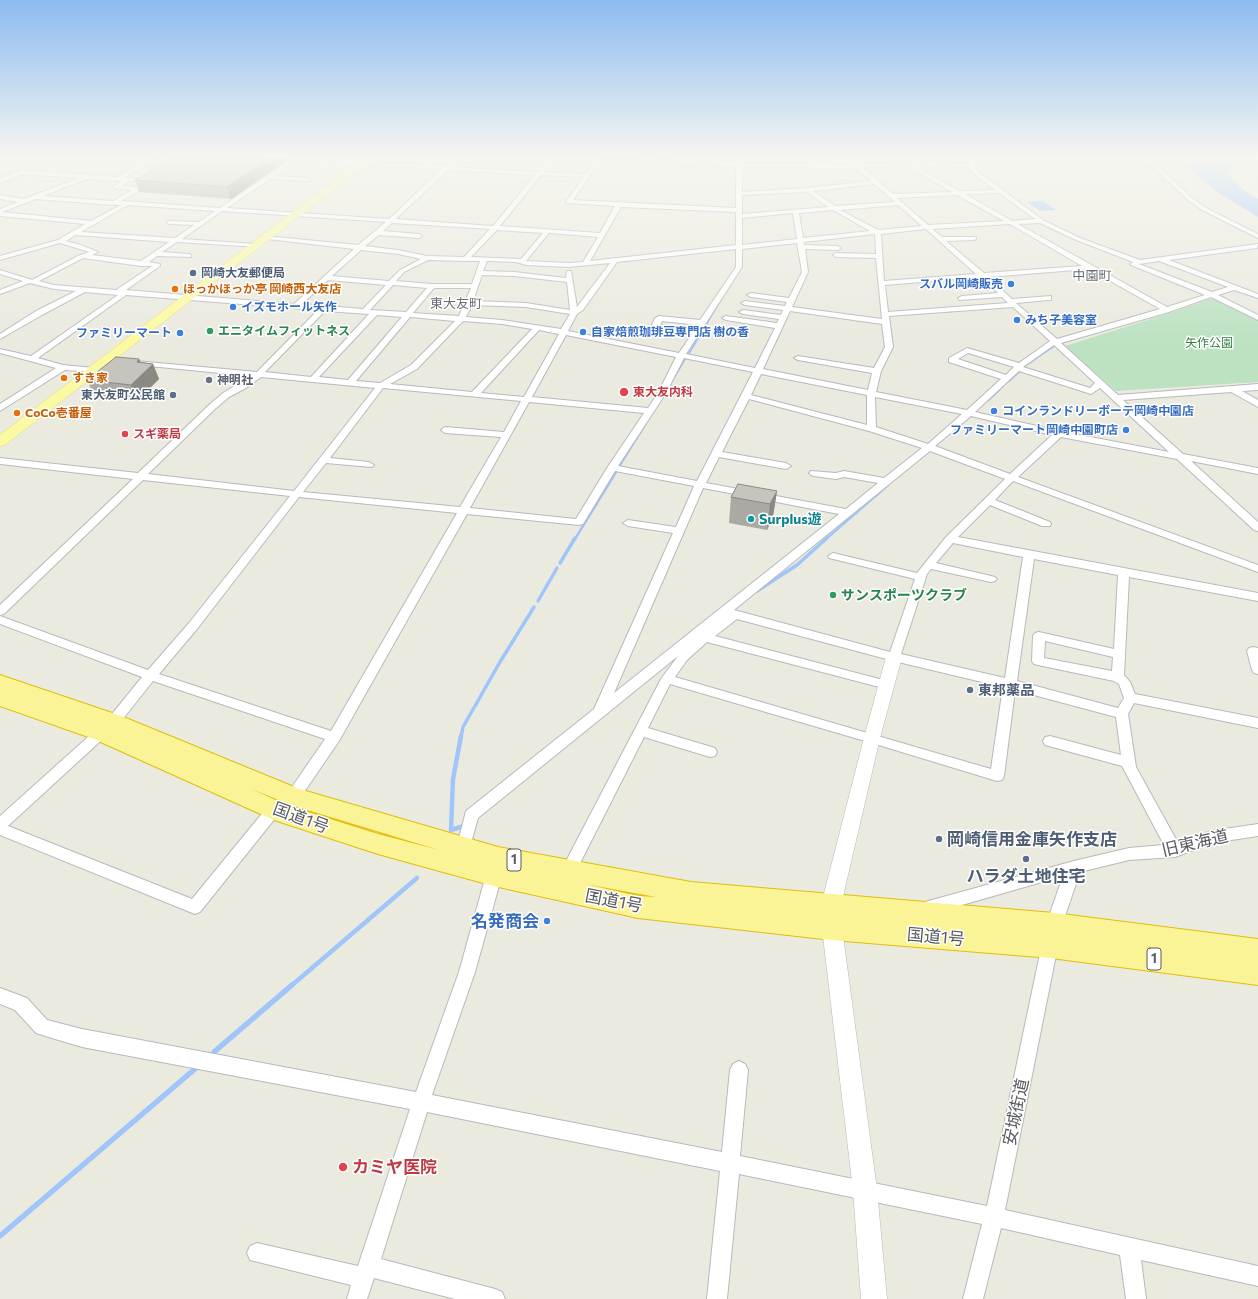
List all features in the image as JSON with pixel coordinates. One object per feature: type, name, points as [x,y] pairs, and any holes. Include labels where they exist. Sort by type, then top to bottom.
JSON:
[{"type":"highway","name":"国道1号","points":[[0,682],[108,727],[283,806],[378,844],[494,875],[638,907],[832,916],[1052,936],[1258,951]]},
{"type":"highway","name":"国道1号","points":[[0,698],[108,727]]},
{"type":"highway","name":"国道1号","points":[[283,806],[464,846],[498,857],[691,893],[832,916],[910,912],[1258,972]]},
{"type":"main road","points":[[0,442],[291,219]]},
{"type":"street","points":[[47,219],[92,223]]},
{"type":"street","points":[[0,258],[60,240],[100,219]]},
{"type":"street","points":[[141,264],[208,219]]},
{"type":"street","points":[[353,219],[602,235]]},
{"type":"street","points":[[296,306],[393,219]]},
{"type":"street","points":[[466,259],[502,219]]},
{"type":"street","points":[[586,262],[611,219]]},
{"type":"street","points":[[0,460],[298,494],[579,522],[612,468],[650,411],[696,332],[739,267],[739,219]]},
{"type":"street","points":[[598,713],[700,484],[758,372],[804,272],[797,219]]},
{"type":"street","points":[[852,219],[878,233]]},
{"type":"street","points":[[918,219],[1056,342],[1115,398],[1258,528]]},
{"type":"street","points":[[1004,219],[1166,310]]},
{"type":"street","points":[[1038,219],[1078,239],[1138,262],[1257,246]]},
{"type":"street","points":[[1223,219],[1258,236]]},
{"type":"street","points":[[267,237],[398,252],[427,258],[517,260],[524,262],[569,265],[739,247],[801,244],[928,227],[1041,221]]},
{"type":"street","points":[[169,222],[200,224]]},
{"type":"street","points":[[1032,222],[1082,245],[1210,294],[1258,318]]},
{"type":"street","points":[[520,276],[524,262],[547,232]]},
{"type":"street","points":[[73,233],[256,246]]},
{"type":"street","points":[[378,233],[419,236]]},
{"type":"street","points":[[872,429],[871,394],[877,371],[889,347],[881,283],[878,233]]},
{"type":"street","points":[[941,240],[974,238]]},
{"type":"street","points":[[0,292],[31,281],[83,256],[95,252],[60,240]]},
{"type":"street","points":[[801,244],[837,252],[879,256]]},
{"type":"street","points":[[155,254],[189,256]]},
{"type":"street","points":[[83,256],[158,266],[118,292]]},
{"type":"street","points":[[365,311],[402,271],[427,258]]},
{"type":"street","points":[[0,825],[108,727],[193,626],[325,460],[355,418],[382,386],[414,367],[461,319],[484,259]]},
{"type":"street","points":[[0,829],[195,907],[283,806],[334,737],[464,510],[574,313],[580,308],[616,259]]},
{"type":"street","points":[[1160,259],[1258,296]]},
{"type":"street","points":[[569,265],[574,313]]},
{"type":"street","points":[[881,283],[1090,267]]},
{"type":"street","points":[[0,272],[54,286],[84,290],[126,292],[186,298],[502,322],[563,332],[969,413],[1059,434],[1181,458],[1258,471]]},
{"type":"street","points":[[479,273],[514,274],[520,276],[570,280]]},
{"type":"street","points":[[326,278],[432,286],[474,286]]},
{"type":"street","points":[[350,383],[432,286]]},
{"type":"street","points":[[464,846],[471,815],[598,713],[730,613],[846,512],[929,447],[969,413],[1019,367],[1056,342],[1166,310],[1208,297],[1210,294],[1235,287]]},
{"type":"street","points":[[0,337],[38,313],[84,290]]},
{"type":"street","points":[[772,290],[795,293]]},
{"type":"street","points":[[32,359],[126,292]]},
{"type":"street","points":[[751,295],[791,300]]},
{"type":"street","points":[[962,298],[1004,296]]},
{"type":"street","points":[[746,303],[886,318],[1048,298]]},
{"type":"street","points":[[936,301],[944,310]]},
{"type":"street","points":[[468,303],[526,305],[574,313]]},
{"type":"street","points":[[0,610],[212,407],[226,395],[243,386],[258,375],[324,308]]},
{"type":"street","points":[[312,380],[375,312]]},
{"type":"street","points":[[743,312],[783,317]]},
{"type":"street","points":[[696,332],[656,327],[659,318],[703,322]]},
{"type":"street","points":[[726,318],[779,326]]},
{"type":"street","points":[[475,394],[537,328]]},
{"type":"street","points":[[1007,378],[952,360],[967,350],[1091,391],[1100,384]]},
{"type":"street","points":[[0,352],[63,367],[94,370]]},
{"type":"street","points":[[0,360],[10,354]]},
{"type":"street","points":[[798,358],[877,371]]},
{"type":"street","points":[[106,360],[650,411]]},
{"type":"street","points":[[0,408],[63,367]]},
{"type":"street","points":[[1115,398],[1258,387]]},
{"type":"street","points":[[1233,389],[1258,404]]},
{"type":"street","points":[[746,396],[872,429],[929,447],[1258,569]]},
{"type":"street","points":[[445,430],[506,435]]},
{"type":"street","points":[[874,1299],[865,1190],[832,916],[872,738],[894,657],[920,577],[950,539],[1011,478],[1059,434]]},
{"type":"street","points":[[716,454],[786,466]]},
{"type":"street","points":[[325,460],[369,465]]},
{"type":"street","points":[[612,468],[846,512]]},
{"type":"street","points":[[814,473],[836,476],[844,474],[885,481]]},
{"type":"street","points":[[988,501],[1046,524]]},
{"type":"street","points":[[628,523],[679,531]]},
{"type":"street","points":[[950,539],[1124,573],[1258,597]]},
{"type":"street","points":[[667,679],[872,738],[996,776],[1029,554]]},
{"type":"street","points":[[833,556],[920,577]]},
{"type":"street","points":[[928,565],[991,579]]},
{"type":"street","points":[[1118,677],[1124,573]]},
{"type":"street","points":[[569,870],[667,679],[683,657],[730,613]]},
{"type":"street","points":[[730,613],[894,657],[1010,684],[1122,714]]},
{"type":"street","points":[[0,620],[151,676],[334,737]]},
{"type":"street","points":[[1119,654],[1039,636],[1038,661],[1118,677],[1124,682],[1130,698],[1122,714],[1129,767],[1175,851]]},
{"type":"street","points":[[706,637],[887,685]]},
{"type":"street","points":[[1258,652],[1253,651],[1258,670]]},
{"type":"street","points":[[1130,698],[1258,723]]},
{"type":"street","points":[[641,731],[710,752]]},
{"type":"street","points":[[1050,741],[1128,762]]},
{"type":"street","name":"旧東海道","points":[[910,912],[1074,867],[1129,854],[1175,851],[1211,837],[1258,830]]},
{"type":"street","points":[[1052,936],[1074,867]]},
{"type":"street","points":[[356,1299],[421,1102],[467,972],[494,875]]},
{"type":"street","name":"安城街道","points":[[973,1299],[994,1217],[1052,936]]},
{"type":"street","points":[[0,996],[20,1004],[42,1027],[82,1038],[421,1102],[865,1190],[994,1217],[1258,1276]]},
{"type":"street","points":[[717,1299],[739,1070]]},
{"type":"street","points":[[1129,1248],[1136,1299]]},
{"type":"street","points":[[257,1254],[366,1272],[494,1299]]},
{"type":"green space","name":"矢作公園","points":[[1212,298],[1258,321],[1258,382],[1116,391],[1065,346],[1173,312]]},
{"type":"building","points":[[116,357],[139,359],[137,362],[153,364],[131,385],[87,380]]},
{"type":"building","points":[[738,484],[777,491],[770,504],[731,497]]},
{"type":"waterway","points":[[688,355],[723,296]]},
{"type":"waterway","points":[[1025,366],[1054,346]]},
{"type":"waterway","points":[[672,381],[685,359]]},
{"type":"waterway","points":[[1009,381],[1020,371]]},
{"type":"waterway","points":[[988,400],[999,390]]},
{"type":"waterway","points":[[618,468],[646,423]]},
{"type":"waterway","points":[[575,539],[616,472]]},
{"type":"waterway","points":[[826,539],[888,485]]},
{"type":"waterway","points":[[560,563],[575,538]]},
{"type":"waterway","points":[[757,591],[797,565],[827,538]]},
{"type":"waterway","points":[[538,601],[557,568]]},
{"type":"waterway","points":[[461,737],[463,727],[500,662],[534,607]]},
{"type":"waterway","points":[[461,736],[453,779],[451,830],[464,826]]},
{"type":"waterway","points":[[291,986],[417,878]]},
{"type":"waterway","points":[[214,1052],[292,985]]},
{"type":"waterway","points":[[0,1236],[196,1068]]},
{"type":"place","name":"岡崎大友郵便局","points":[[193,273]]},
{"type":"place","name":"スバル岡崎販売","points":[[1011,284]]},
{"type":"place","name":"ほっかほっか亭 岡崎西大友店","points":[[175,289]]},
{"type":"place","name":"イズモホール矢作","points":[[233,307]]},
{"type":"place","name":"みち子美容室","points":[[1017,320]]},
{"type":"place","name":"エニタイムフィットネス","points":[[210,331]]},
{"type":"place","name":"自家焙煎珈琲豆専門店 樹の香","points":[[583,332]]},
{"type":"place","name":"ファミリーマート","points":[[180,333]]},
{"type":"place","name":"すき家","points":[[64,378]]},
{"type":"place","name":"神明社","points":[[209,380]]},
{"type":"place","name":"東大友内科","points":[[624,392]]},
{"type":"place","name":"東大友町公民館","points":[[173,395]]},
{"type":"place","name":"コインランドリーボーテ岡崎中園店","points":[[994,411]]},
{"type":"place","name":"CoCo壱番屋","points":[[17,413]]},
{"type":"place","name":"ファミリーマート岡崎中園町店","points":[[1126,430]]},
{"type":"place","name":"スギ薬局","points":[[125,434]]},
{"type":"place","name":"Surplus遊","points":[[751,519]]},
{"type":"place","name":"サンスポーツクラブ","points":[[833,595]]},
{"type":"place","name":"東邦薬品","points":[[970,690]]},
{"type":"place","name":"岡崎信用金庫矢作支店","points":[[939,839]]},
{"type":"place","name":"ハラダ土地住宅","points":[[1026,859]]},
{"type":"place","name":"名発商会","points":[[547,921]]},
{"type":"place","name":"カミヤ医院","points":[[343,1167]]},
{"type":"district","name":"中園町","points":[[1092,276]]},
{"type":"district","name":"東大友町","points":[[456,304]]}]
